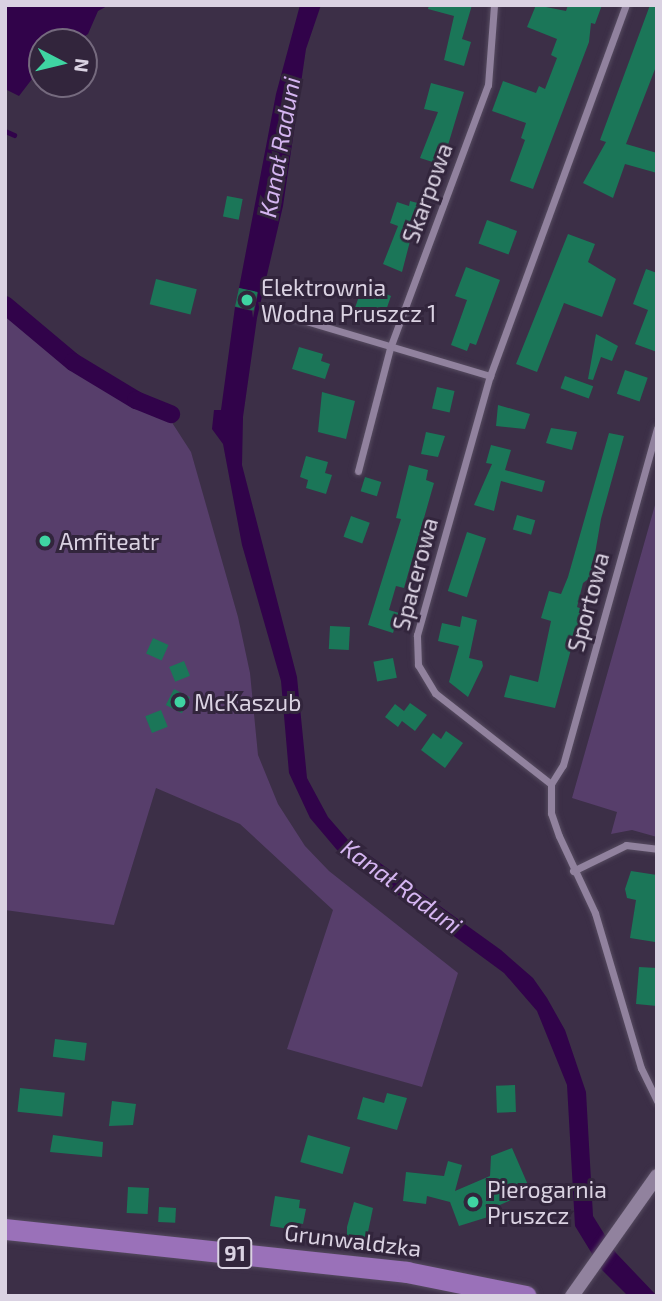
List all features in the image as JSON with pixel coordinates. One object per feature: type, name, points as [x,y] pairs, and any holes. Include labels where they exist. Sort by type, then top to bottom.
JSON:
[{"type":"main road","name":"Grunwaldzka","points":[[5,1229],[407,1272],[526,1296]]},
{"type":"street","name":"Skarpowa","points":[[358,471],[390,348],[488,85],[494,5]]},
{"type":"street","name":"Spacerowa","points":[[551,784],[435,693],[418,665],[417,635],[490,376],[626,5]]},
{"type":"street","points":[[289,316],[490,376]]},
{"type":"street","name":"Sportowa","points":[[551,784],[563,765],[657,428]]},
{"type":"street","points":[[551,784],[551,813],[573,871],[595,913],[641,1068],[657,1101]]},
{"type":"street","points":[[573,871],[626,845],[657,849]]},
{"type":"street","points":[[572,1296],[657,1176]]},
{"type":"shaded area","points":[[5,309],[124,402],[171,421],[191,452],[238,617],[250,673],[258,755],[278,804],[305,846],[329,871],[458,973],[422,1087],[287,1049],[333,910],[240,824],[156,788],[114,925],[5,910]]},
{"type":"shaded area","points":[[657,498],[657,837],[632,830],[611,834],[617,812],[572,798]]},
{"type":"water","points":[[5,5],[109,5],[98,11],[91,28],[28,28],[28,84],[19,96],[5,89]]},
{"type":"water","name":"Kanał Raduni","points":[[300,5],[321,5],[306,49],[283,206],[257,318],[243,417],[242,465],[297,677],[307,778],[328,817],[348,840],[501,950],[533,978],[547,998],[565,1030],[586,1092],[593,1216],[616,1253],[657,1296],[628,1296],[602,1270],[575,1226],[567,1085],[537,1011],[504,973],[337,850],[310,818],[289,773],[281,681],[242,545],[223,444],[212,429],[214,410],[221,410],[235,307],[252,311],[253,318],[258,293],[239,288],[276,94]]},
{"type":"building","points":[[429,5],[472,5],[462,39],[471,42],[464,66],[444,60],[454,16],[428,9]]},
{"type":"building","points":[[536,5],[566,11],[568,5],[602,5],[595,24],[591,23],[589,42],[533,189],[510,181],[525,140],[521,138],[526,123],[492,111],[503,81],[536,93],[539,86],[545,89],[557,58],[551,55],[557,39],[527,27]]},
{"type":"building","points":[[650,5],[657,5],[657,64],[626,144],[657,153],[657,173],[625,164],[613,198],[583,183],[606,142],[600,140]]},
{"type":"building","points":[[431,83],[464,92],[442,165],[420,158],[438,112],[424,109]]},
{"type":"building","points":[[227,196],[243,199],[239,220],[223,217]]},
{"type":"building","points":[[410,201],[425,205],[419,223],[415,222],[402,272],[383,264],[398,226],[390,223],[397,202],[409,206]]},
{"type":"building","points":[[487,220],[517,231],[509,254],[478,243]]},
{"type":"building","points":[[568,234],[595,244],[588,262],[616,279],[602,317],[564,303],[537,372],[516,364]]},
{"type":"building","points":[[466,267],[500,280],[476,345],[470,343],[467,351],[451,345],[467,300],[455,296]]},
{"type":"building","points":[[646,269],[657,273],[657,352],[635,344],[648,310],[633,304]]},
{"type":"building","points":[[156,279],[197,289],[190,314],[150,304]]},
{"type":"building","name":"Elektrownia Wodna Pruszcz 1","points":[[239,288],[258,292],[254,311],[235,307]]},
{"type":"building","points":[[371,288],[391,296],[383,319],[355,308],[359,296],[367,299]]},
{"type":"building","points":[[596,334],[618,346],[612,361],[601,357],[593,380],[588,379]]},
{"type":"building","points":[[299,347],[323,354],[321,361],[330,364],[325,379],[292,369]]},
{"type":"building","points":[[625,370],[648,378],[640,401],[617,394]]},
{"type":"building","points":[[565,376],[593,386],[589,398],[561,388]]},
{"type":"building","points":[[437,387],[455,391],[450,412],[432,408]]},
{"type":"building","points":[[322,392],[355,401],[346,439],[318,432]]},
{"type":"building","points":[[498,405],[530,414],[525,429],[496,426]]},
{"type":"building","points":[[551,428],[577,432],[572,450],[546,443]]},
{"type":"building","points":[[426,432],[445,436],[438,457],[421,454]]},
{"type":"building","points":[[609,433],[624,436],[601,519],[591,577],[583,583],[577,607],[582,609],[555,708],[504,697],[510,675],[538,682],[551,621],[541,618],[549,591],[561,594],[568,577]]},
{"type":"building","points":[[491,445],[511,450],[505,470],[545,481],[542,492],[501,481],[494,511],[474,505],[492,464],[486,463]]},
{"type":"building","points":[[306,456],[328,462],[325,473],[332,475],[326,494],[306,488],[308,480],[300,477]]},
{"type":"building","points":[[409,465],[428,470],[426,480],[434,483],[404,588],[396,586],[389,610],[399,613],[393,633],[368,625],[401,519],[396,518]]},
{"type":"building","points":[[365,477],[381,482],[377,496],[361,491]]},
{"type":"building","points":[[517,515],[535,520],[531,535],[513,529]]},
{"type":"building","points":[[351,516],[370,523],[362,544],[343,537]]},
{"type":"building","points":[[467,532],[486,538],[467,597],[448,591]]},
{"type":"building","points":[[462,616],[477,620],[469,658],[482,661],[483,666],[468,697],[449,682],[459,646],[438,641],[442,623],[460,627]]},
{"type":"building","points":[[330,626],[350,627],[349,650],[329,649]]},
{"type":"building","points":[[153,638],[169,645],[162,660],[146,654]]},
{"type":"building","points":[[393,658],[397,678],[377,681],[373,662]]},
{"type":"building","points":[[184,661],[190,676],[175,682],[169,667]]},
{"type":"building","points":[[174,689],[190,697],[182,713],[166,705]]},
{"type":"building","points":[[410,703],[427,715],[415,731],[402,721],[398,727],[385,717],[395,704],[404,711]]},
{"type":"building","points":[[161,710],[168,727],[152,733],[145,716]]},
{"type":"building","points":[[446,731],[463,743],[445,768],[421,750],[433,733],[441,739]]},
{"type":"building","points":[[631,871],[657,875],[655,942],[630,938],[636,900],[627,898],[625,889]]},
{"type":"building","points":[[639,967],[657,968],[657,1006],[636,1004]]},
{"type":"building","points":[[55,1039],[87,1043],[85,1061],[53,1057]]},
{"type":"building","points":[[515,1085],[516,1112],[497,1113],[496,1086]]},
{"type":"building","points":[[20,1088],[65,1093],[62,1117],[17,1112]]},
{"type":"building","points":[[387,1093],[407,1098],[397,1130],[357,1119],[363,1097],[384,1103]]},
{"type":"building","points":[[112,1101],[136,1104],[133,1125],[109,1126]]},
{"type":"building","points":[[53,1135],[103,1142],[102,1157],[50,1152]]},
{"type":"building","points":[[308,1135],[350,1147],[343,1174],[300,1162]]},
{"type":"building","points":[[512,1148],[528,1185],[515,1189],[518,1197],[486,1211],[488,1217],[459,1226],[450,1202],[427,1196],[426,1204],[403,1201],[406,1172],[444,1176],[448,1161],[462,1165],[455,1191],[490,1176],[491,1156]]},
{"type":"building","points":[[128,1187],[149,1188],[148,1214],[127,1213]]},
{"type":"building","points":[[275,1196],[300,1200],[299,1208],[306,1209],[303,1224],[298,1223],[296,1230],[270,1226]]},
{"type":"building","points":[[354,1202],[373,1208],[365,1246],[347,1246],[347,1227]]},
{"type":"building","points":[[159,1207],[176,1208],[175,1223],[158,1222]]},
{"type":"waterway","points":[[5,131],[14,135]]},
{"type":"waterway","points":[[5,305],[73,362],[136,400],[171,414]]},
{"type":"place","name":"Elektrownia Wodna Pruszcz 1","points":[[247,300]]},
{"type":"place","name":"Amfiteatr","points":[[45,541]]},
{"type":"place","name":"McKaszub","points":[[180,702]]},
{"type":"place","name":"Pierogarnia Pruszcz","points":[[473,1202]]}]
